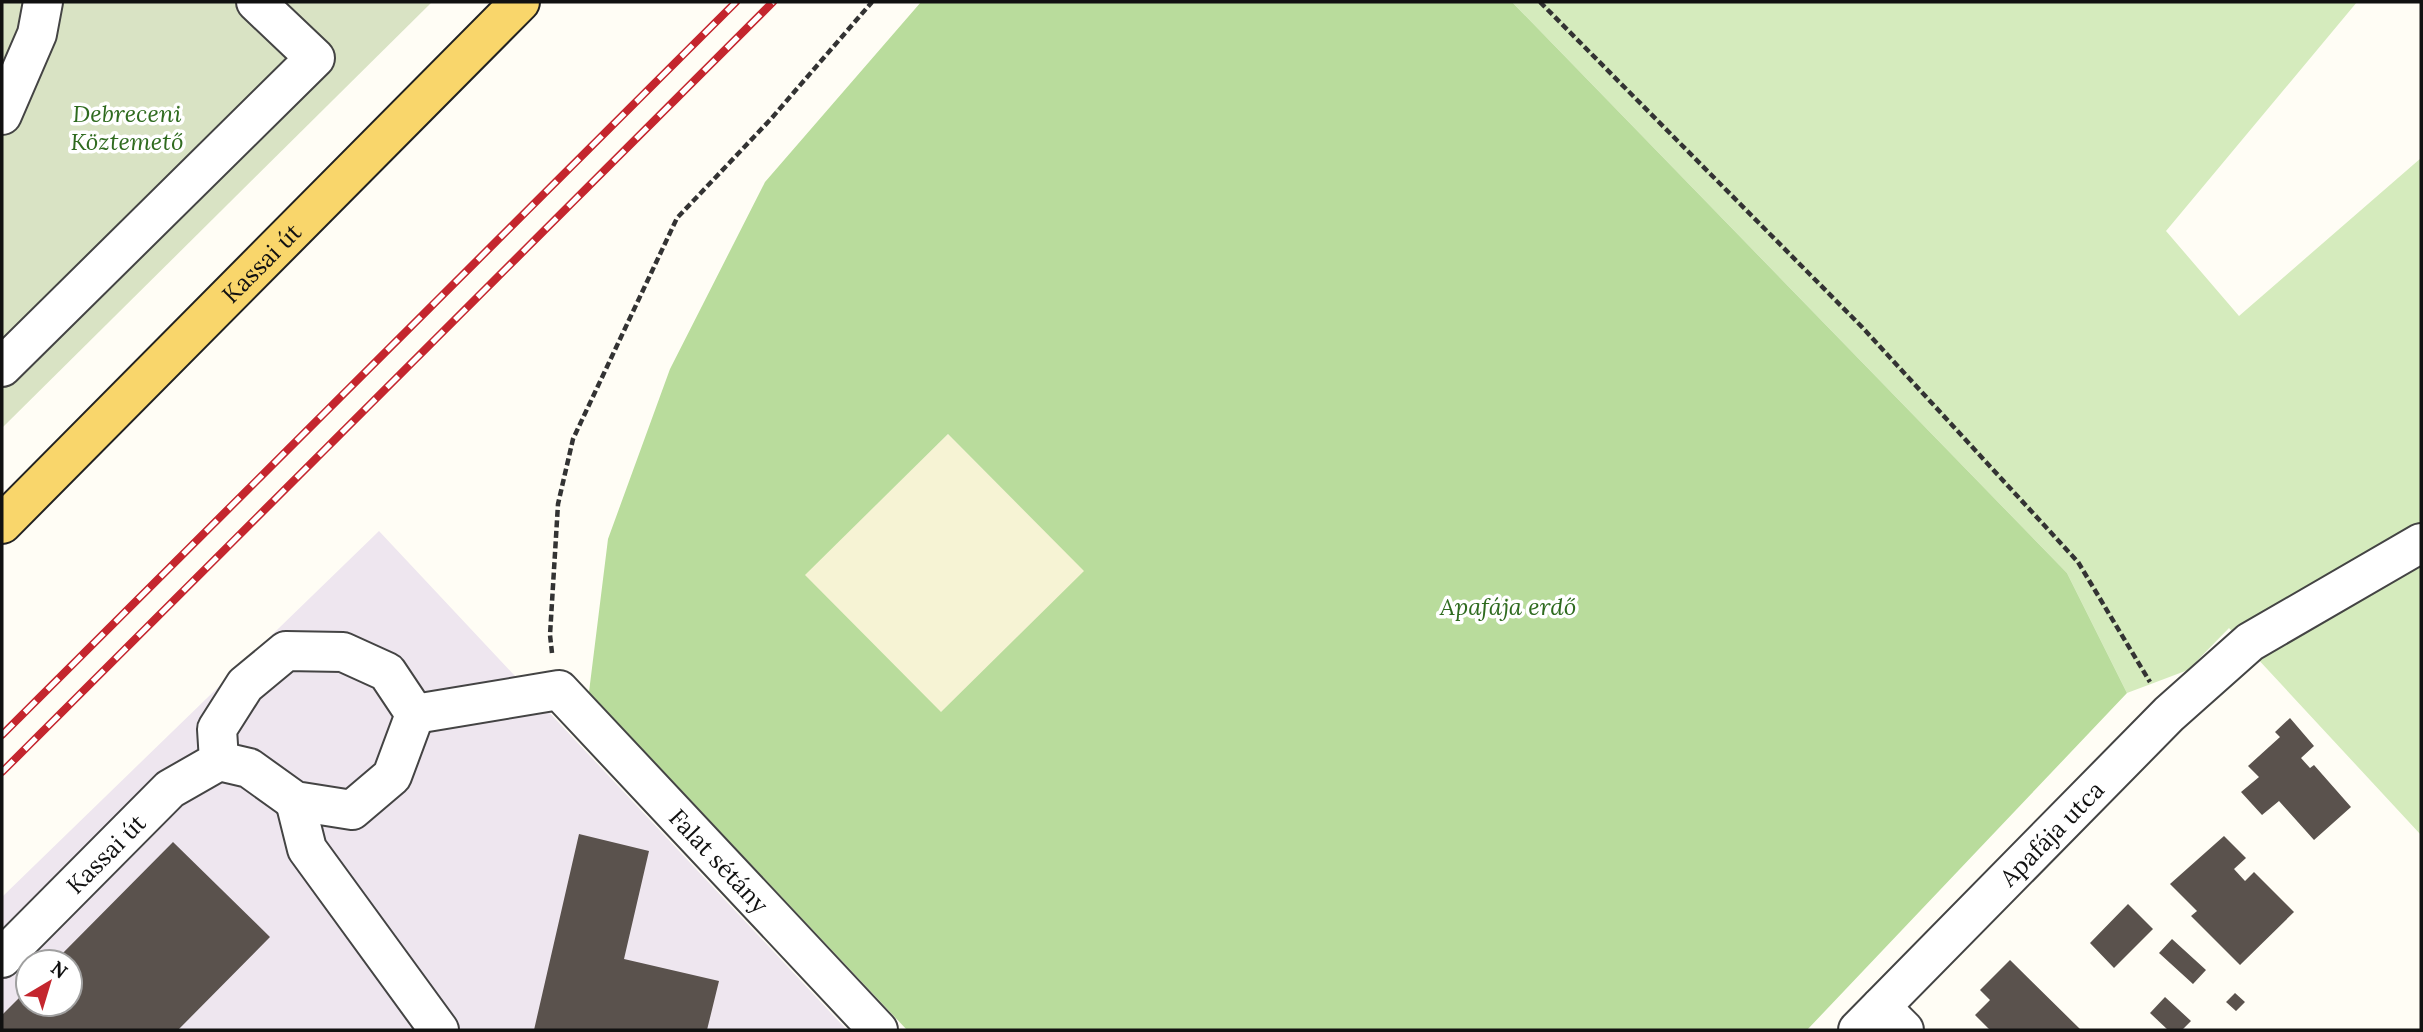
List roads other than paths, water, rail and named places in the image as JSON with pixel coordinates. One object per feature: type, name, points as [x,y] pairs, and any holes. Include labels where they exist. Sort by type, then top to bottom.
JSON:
[{"type":"main road","name":"Kassai út","points":[[2,524],[520,2]]},
{"type":"street","points":[[2,115],[37,34],[43,2]]},
{"type":"street","points":[[2,367],[315,58],[256,2]]},
{"type":"street","name":"Apafája utca","points":[[1881,1023],[2169,714],[2250,642],[2421,544]]},
{"type":"street","points":[[286,651],[342,652],[387,672],[415,714],[392,776],[352,810],[295,801],[249,768],[219,761],[217,729],[245,685],[286,651]]},
{"type":"street","name":"Falat sétány","points":[[415,714],[559,690],[878,1030]]},
{"type":"street","name":"Kassai út","points":[[2,958],[170,789],[219,761]]},
{"type":"street","points":[[295,801],[307,849],[439,1030]]},
{"type":"railway","points":[[2,735],[736,2]]},
{"type":"railway","points":[[2,772],[773,2]]},
{"type":"park label","name":"Debreceni Köztemető","points":[[127,127]]},
{"type":"park label","name":"Apafája erdő","points":[[1508,606]]}]
